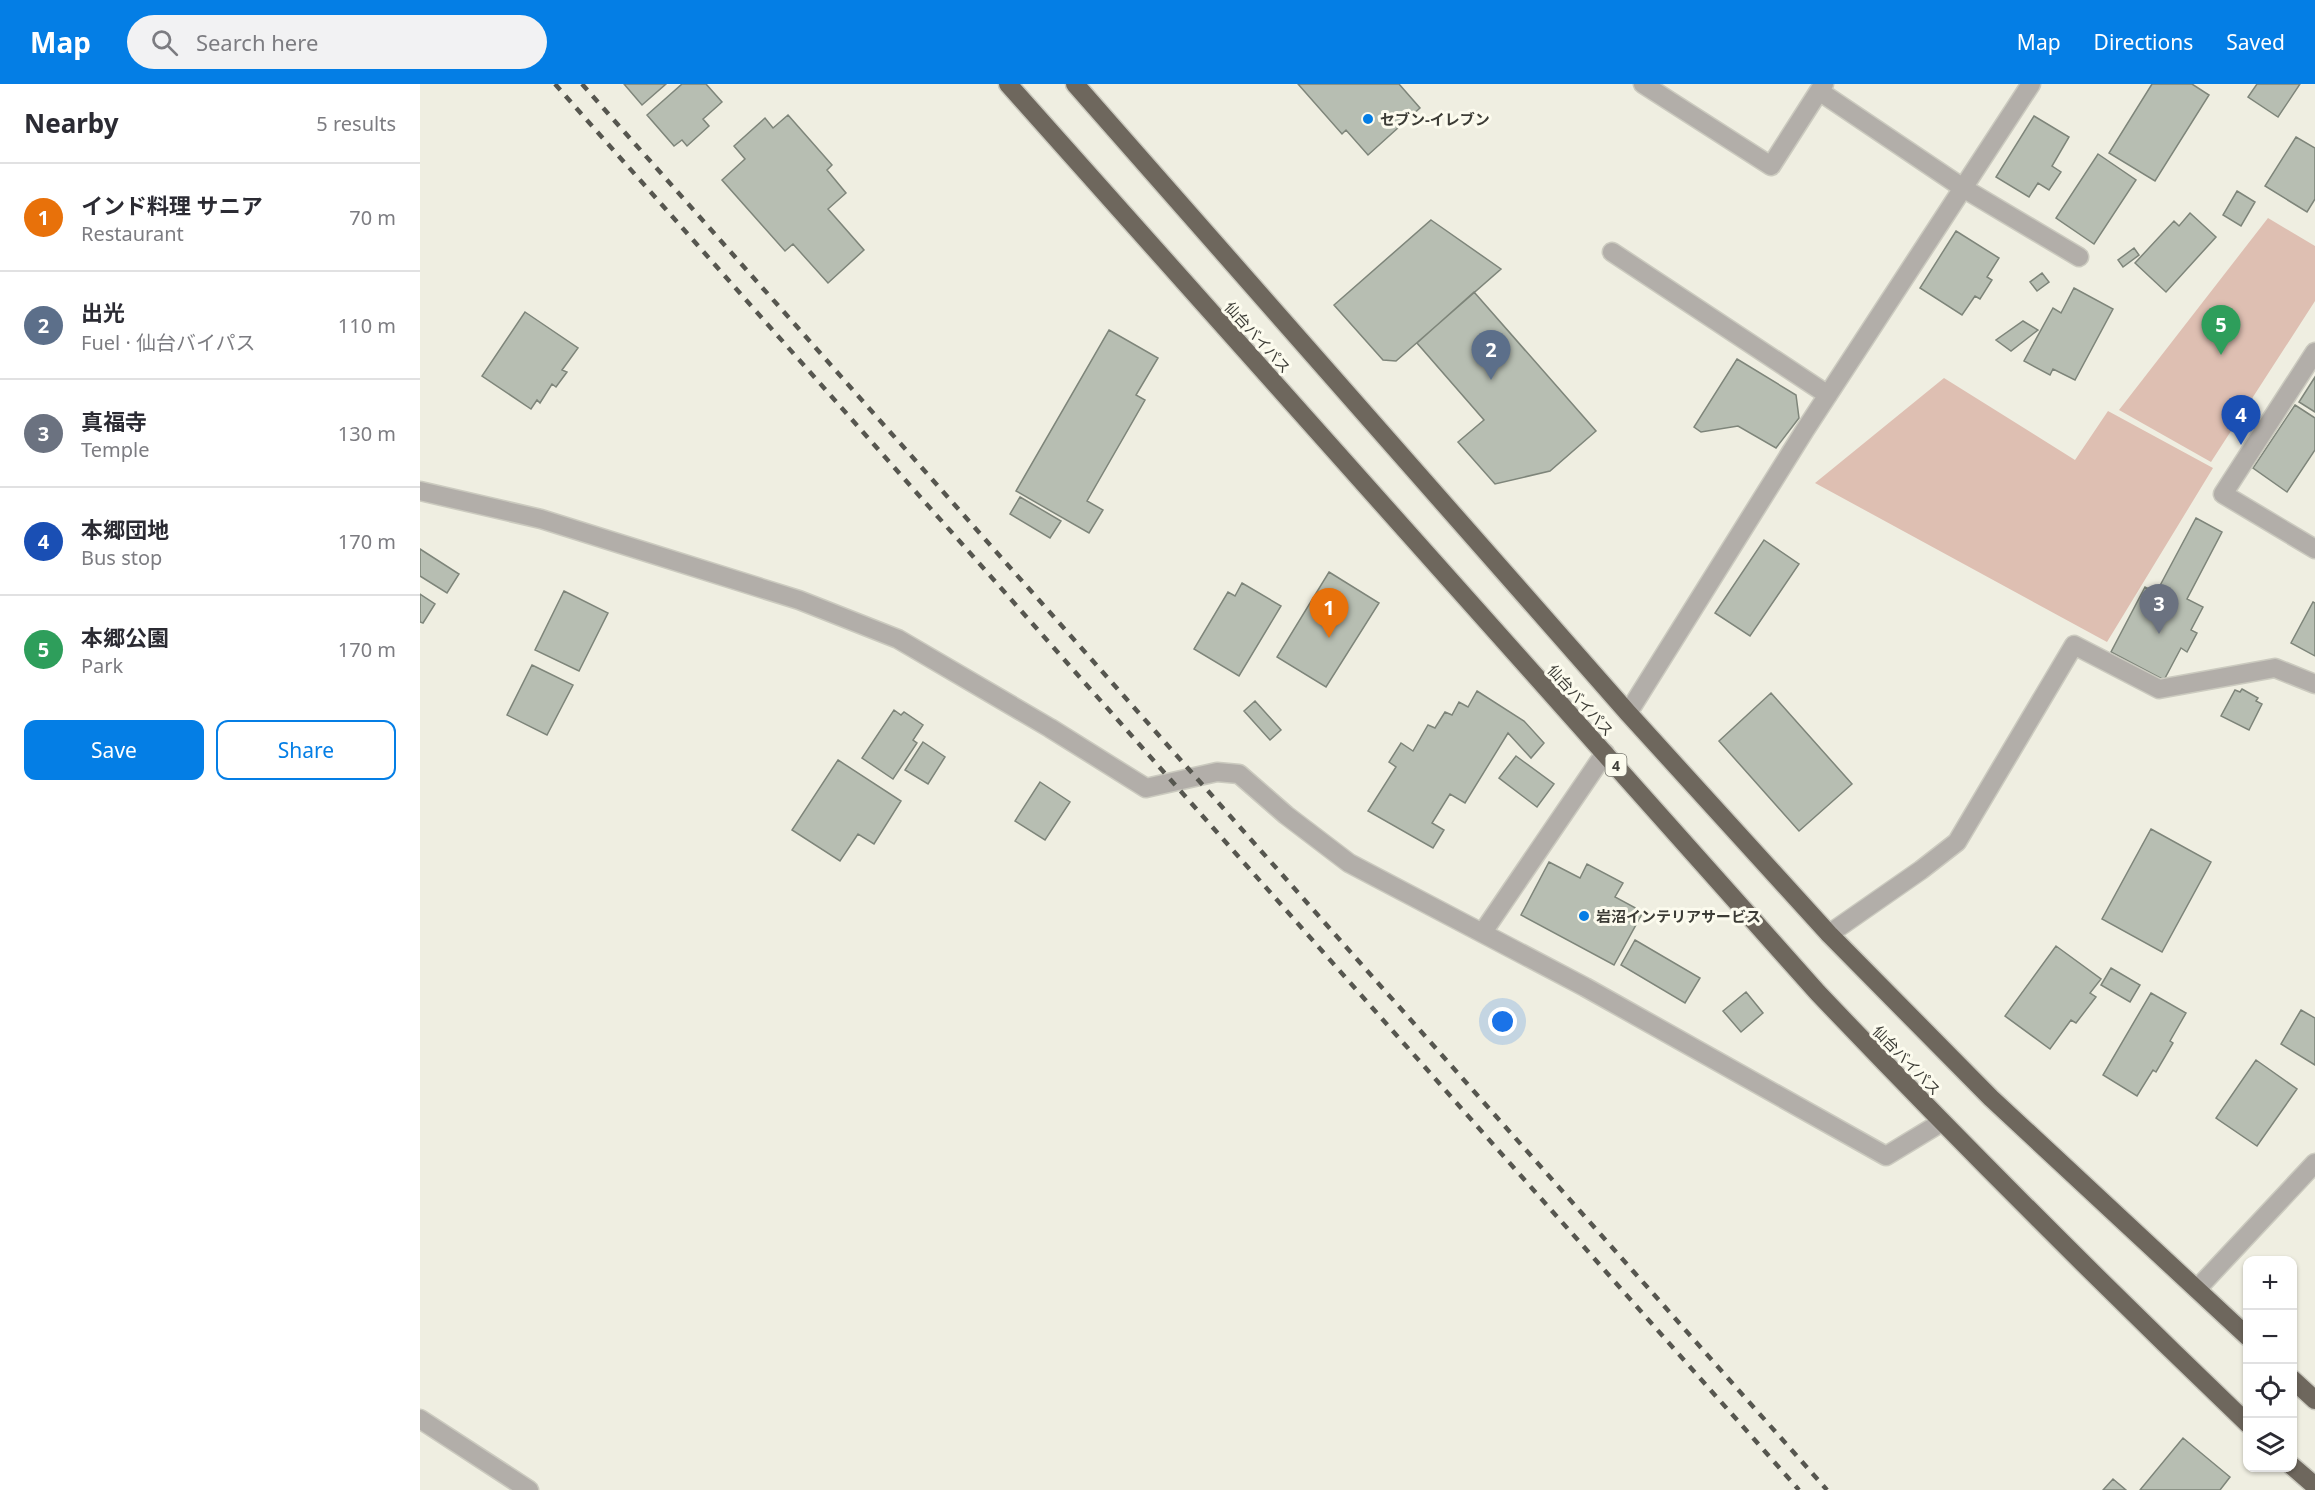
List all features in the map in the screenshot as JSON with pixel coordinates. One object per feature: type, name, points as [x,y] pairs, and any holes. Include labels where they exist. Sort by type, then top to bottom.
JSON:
[{"type":"highway","name":"仙台バイパス","points":[[1008,84],[1818,993],[1942,1122],[2147,1328],[2243,1420]]},
{"type":"highway","name":"仙台バイパス","points":[[1075,84],[1628,713],[1829,934],[1991,1098],[2243,1332]]},
{"type":"highway","points":[[2297,1384],[2315,1400]]},
{"type":"highway","points":[[2297,1470],[2315,1486]]},
{"type":"street","points":[[1643,84],[1771,166],[1821,88],[1963,188],[2079,257]]},
{"type":"street","points":[[1628,713],[1828,394],[2031,84]]},
{"type":"street","points":[[1612,252],[1828,394]]},
{"type":"street","points":[[2315,352],[2223,494],[2315,549]]},
{"type":"street","points":[[420,491],[552,523],[799,600],[898,639],[1050,728],[1146,788],[1217,772],[1239,774],[1286,815],[1349,863],[1585,987],[1886,1156],[1942,1122]]},
{"type":"street","points":[[1829,934],[1957,842],[2074,645],[2158,689],[2275,668],[2315,684]]},
{"type":"street","points":[[1483,932],[1605,753]]},
{"type":"street","points":[[2198,1290],[2315,1163]]},
{"type":"street","points":[[420,1419],[530,1490]]},
{"type":"shaded area","points":[[2268,218],[2315,246],[2315,301],[2211,462],[2119,410]]},
{"type":"shaded area","points":[[1944,378],[2075,460],[2108,411],[2213,468],[2107,642],[1815,483]]},
{"type":"building","points":[[624,84],[666,84],[642,105]]},
{"type":"building","points":[[682,84],[706,84],[722,102],[703,119],[709,126],[687,146],[682,140],[674,146],[647,115]]},
{"type":"building","name":"セブン-イレブン","points":[[1298,84],[1399,84],[1420,108],[1368,155],[1346,130],[1342,134]]},
{"type":"building","points":[[2152,84],[2192,84],[2209,95],[2155,181],[2109,153]]},
{"type":"building","points":[[2257,84],[2300,84],[2278,117],[2248,97]]},
{"type":"building","points":[[788,115],[832,165],[827,170],[846,193],[828,209],[864,250],[828,283],[793,244],[785,251],[722,180],[745,159],[734,146],[765,118],[773,128]]},
{"type":"building","points":[[2034,116],[2069,137],[2052,166],[2061,172],[2049,190],[2038,183],[2029,197],[1996,177]]},
{"type":"building","points":[[2296,137],[2315,148],[2315,199],[2307,212],[2265,186]]},
{"type":"building","points":[[2098,154],[2136,180],[2094,244],[2056,218]]},
{"type":"building","points":[[2237,191],[2255,202],[2241,226],[2223,215]]},
{"type":"building","points":[[2190,213],[2216,237],[2166,292],[2135,263],[2174,221],[2179,226]]},
{"type":"building","points":[[1431,220],[1501,269],[1396,361],[1383,360],[1334,305]]},
{"type":"building","points":[[1956,231],[1999,258],[1987,277],[1992,280],[1980,299],[1975,296],[1962,315],[1920,288]]},
{"type":"building","points":[[2134,248],[2139,255],[2123,267],[2118,260]]},
{"type":"building","points":[[2042,273],[2049,282],[2037,291],[2030,282]]},
{"type":"building","points":[[2074,288],[2113,309],[2075,380],[2053,369],[2050,375],[2024,361],[2053,308],[2061,313]]},
{"type":"building","points":[[1474,292],[1596,431],[1550,471],[1495,484],[1458,442],[1484,420],[1417,343]]},
{"type":"building","points":[[525,312],[578,348],[562,370],[567,372],[556,387],[552,384],[540,403],[537,400],[531,409],[482,376]]},
{"type":"building","points":[[2023,321],[2038,330],[2011,351],[1996,340]]},
{"type":"building","points":[[1109,330],[1158,358],[1136,395],[1145,400],[1087,501],[1103,510],[1089,533],[1016,491]]},
{"type":"building","points":[[1737,359],[1796,395],[1799,418],[1776,448],[1738,426],[1701,432],[1694,427]]},
{"type":"building","points":[[2315,377],[2315,412],[2299,402]]},
{"type":"building","points":[[2295,405],[2315,418],[2315,450],[2287,492],[2253,468]]},
{"type":"building","points":[[1020,497],[1061,521],[1050,538],[1010,514]]},
{"type":"building","points":[[2196,518],[2222,532],[2187,599],[2203,607],[2191,630],[2197,633],[2187,652],[2181,648],[2164,680],[2111,652],[2145,587],[2156,593]]},
{"type":"building","points":[[1764,540],[1799,564],[1750,636],[1715,613]]},
{"type":"building","points":[[420,549],[459,574],[447,593],[420,576]]},
{"type":"building","points":[[1329,572],[1379,603],[1326,687],[1277,657]]},
{"type":"building","points":[[1242,583],[1281,606],[1239,676],[1194,649],[1228,592],[1235,596]]},
{"type":"building","points":[[564,591],[608,613],[579,671],[535,650]]},
{"type":"building","points":[[420,594],[435,604],[423,623],[420,622]]},
{"type":"building","points":[[2313,602],[2315,603],[2315,656],[2291,643]]},
{"type":"building","points":[[532,665],[573,685],[547,735],[507,715]]},
{"type":"building","points":[[2242,689],[2258,698],[2256,701],[2262,704],[2249,730],[2221,716],[2235,690],[2240,692]]},
{"type":"building","points":[[1477,691],[1524,721],[1544,743],[1531,758],[1508,733],[1465,803],[1450,794],[1432,823],[1444,830],[1433,848],[1368,811],[1396,767],[1389,762],[1401,743],[1413,751],[1428,725],[1435,728],[1445,712],[1452,715],[1459,702],[1468,707]]},
{"type":"building","points":[[1771,693],[1852,784],[1799,831],[1719,741]]},
{"type":"building","points":[[1255,701],[1281,730],[1270,740],[1244,711]]},
{"type":"building","points":[[894,710],[901,715],[904,712],[923,725],[913,740],[917,743],[893,779],[862,758]]},
{"type":"building","points":[[923,742],[945,757],[928,784],[905,770]]},
{"type":"building","points":[[1516,756],[1554,784],[1537,807],[1499,778]]},
{"type":"building","points":[[838,760],[901,801],[874,844],[858,834],[840,861],[792,830]]},
{"type":"building","points":[[1040,782],[1070,802],[1045,840],[1015,821]]},
{"type":"building","points":[[2151,829],[2211,862],[2162,952],[2102,919]]},
{"type":"building","points":[[1549,862],[1580,878],[1587,864],[1623,883],[1615,897],[1643,912],[1614,965],[1521,915]]},
{"type":"building","points":[[1635,940],[1700,978],[1685,1003],[1621,965]]},
{"type":"building","points":[[2056,946],[2101,979],[2090,993],[2096,997],[2076,1023],[2071,1020],[2050,1049],[2005,1016]]},
{"type":"building","points":[[2111,968],[2140,985],[2130,1002],[2101,985]]},
{"type":"building","points":[[1746,992],[1763,1013],[1741,1032],[1723,1011]]},
{"type":"building","points":[[2151,993],[2186,1013],[2170,1041],[2173,1043],[2156,1072],[2153,1070],[2137,1096],[2103,1075]]},
{"type":"building","points":[[2301,1010],[2315,1018],[2315,1065],[2281,1044]]},
{"type":"building","points":[[2256,1060],[2297,1089],[2257,1146],[2216,1118]]},
{"type":"building","points":[[2183,1438],[2230,1477],[2220,1490],[2140,1490]]},
{"type":"building","points":[[2113,1479],[2126,1490],[2103,1490]]},
{"type":"railway","points":[[555,84],[1799,1490]]},
{"type":"railway","points":[[582,84],[1827,1490]]},
{"type":"place","name":"セブン-イレブン","points":[[1368,119]]},
{"type":"place","name":"本郷公園","points":[[2221,355]]},
{"type":"place","name":"出光","points":[[1491,380]]},
{"type":"place","name":"本郷団地","points":[[2241,445]]},
{"type":"place","name":"真福寺","points":[[2159,634]]},
{"type":"place","name":"インド料理 サニア","points":[[1329,638]]},
{"type":"place","name":"岩沼インテリアサービス","points":[[1584,916]]}]
